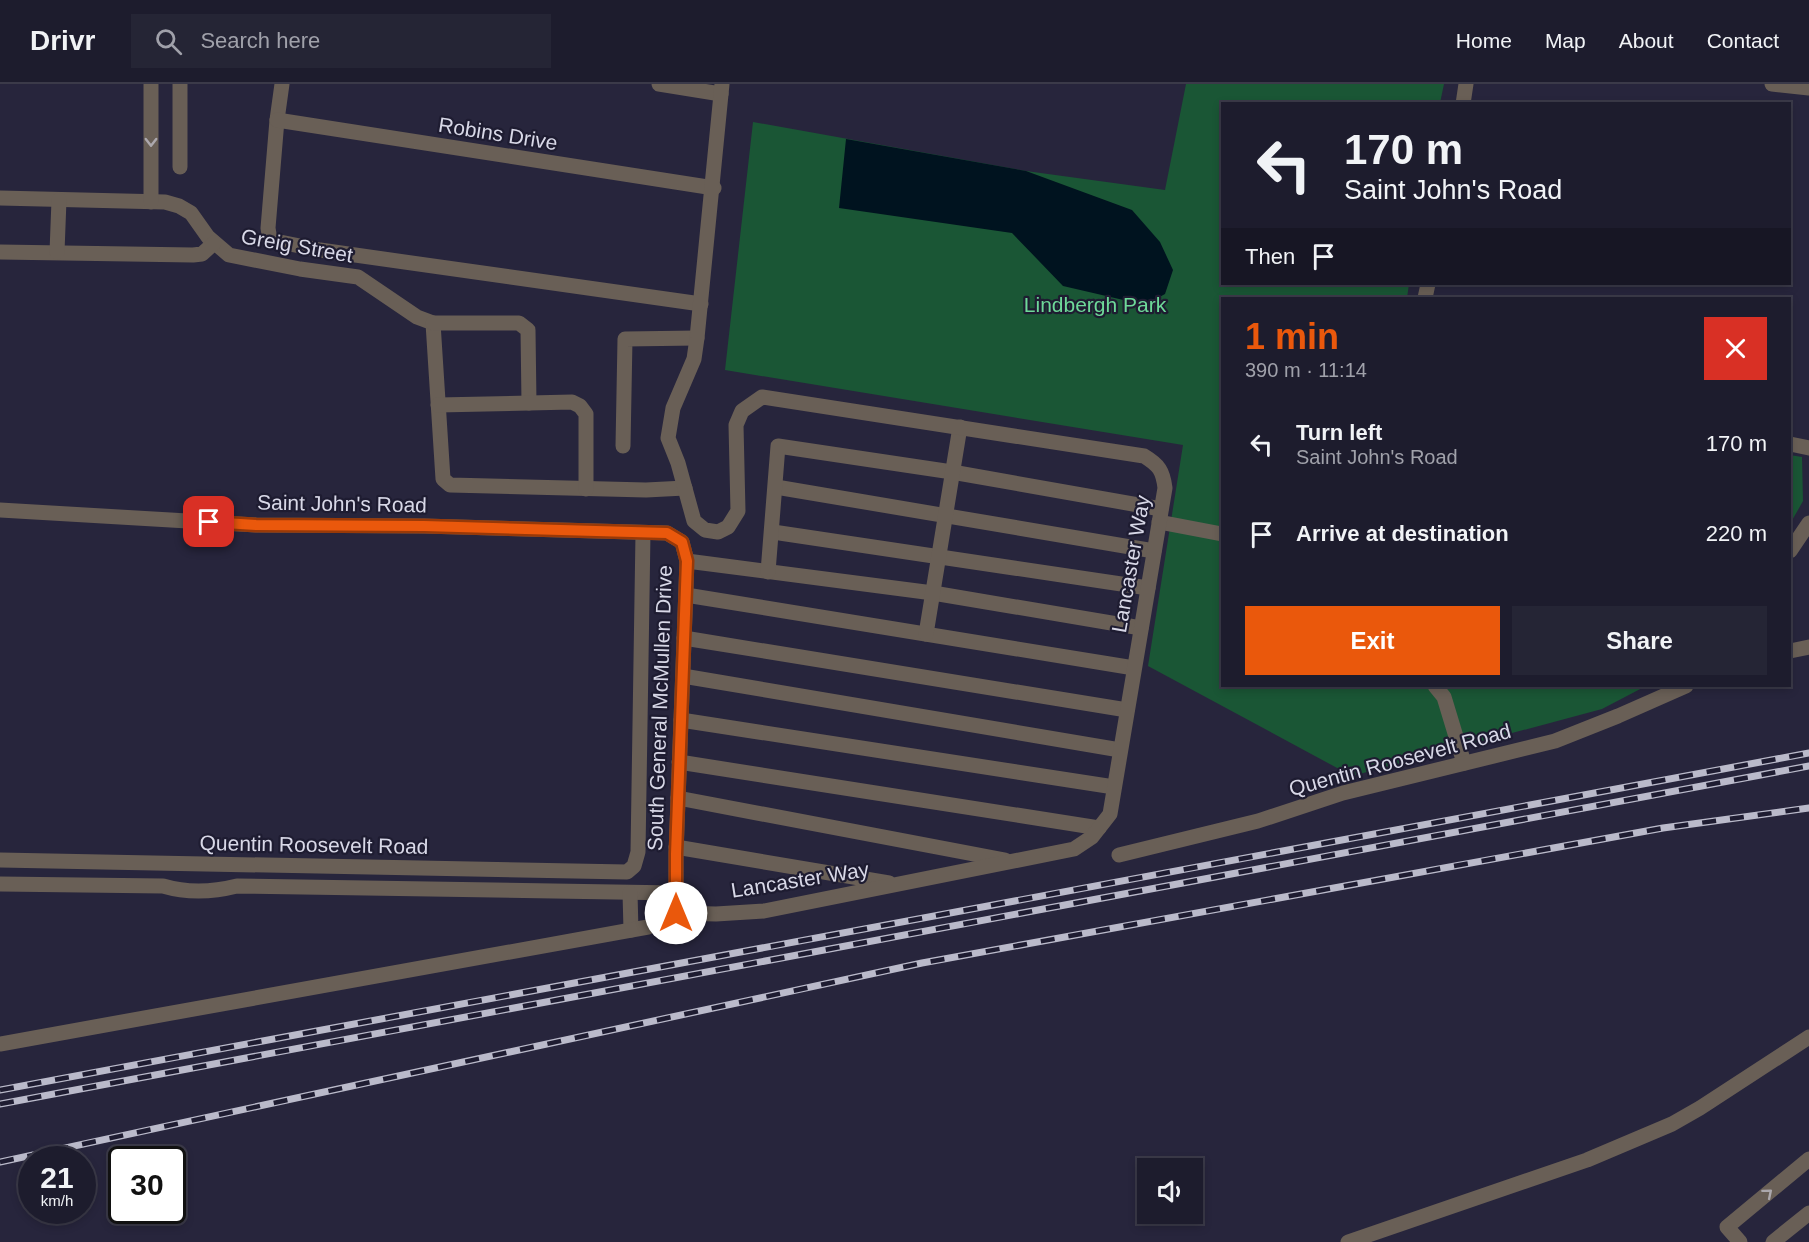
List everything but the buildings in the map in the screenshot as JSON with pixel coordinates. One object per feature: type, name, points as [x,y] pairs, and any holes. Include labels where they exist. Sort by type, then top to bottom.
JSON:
[{"type":"street","points":[[151,84],[151,202]]},
{"type":"street","points":[[180,84],[180,167]]},
{"type":"street","points":[[282,84],[268,228],[270,240],[320,250],[701,304]]},
{"type":"street","points":[[529,403],[528,330],[523,325],[519,323],[433,323],[442,479],[450,485],[646,490],[685,488],[668,438],[673,408],[694,359],[714,188],[722,89],[659,84]]},
{"type":"street","points":[[1463,102],[1466,84]]},
{"type":"street","points":[[1772,84],[1809,88]]},
{"type":"street","name":"Robins Drive","points":[[277,120],[714,188]]},
{"type":"street","name":"Greig Street","points":[[0,198],[165,202],[186,209],[214,243],[229,255],[358,278],[417,317],[433,323]]},
{"type":"street","points":[[57,252],[59,200]]},
{"type":"street","points":[[0,252],[192,255],[202,254],[214,243]]},
{"type":"street","points":[[623,446],[625,339],[697,338]]},
{"type":"street","name":"Lancaster Way","points":[[676,913],[716,914],[764,911],[1074,849],[1092,837],[1110,814],[1165,488],[1163,473],[1153,461],[1144,456],[762,397],[742,411],[736,425],[738,511],[728,527],[718,532],[705,530],[694,521],[685,488]]},
{"type":"street","points":[[438,405],[572,402],[580,406],[586,414],[586,489]]},
{"type":"street","points":[[926,634],[960,428]]},
{"type":"street","points":[[1791,444],[1809,448]]},
{"type":"street","points":[[768,572],[773,532],[778,446],[952,472],[1160,515],[1221,534]]},
{"type":"street","points":[[776,487],[1154,551]]},
{"type":"street","name":"Saint John's Road","points":[[0,510],[256,525],[667,533],[682,542]]},
{"type":"street","points":[[1791,550],[1809,523]]},
{"type":"street","name":"Quentin Roosevelt Road","points":[[0,860],[627,872],[634,866],[638,852],[643,532]]},
{"type":"street","points":[[773,532],[1148,588]]},
{"type":"street","name":"South General McMullen Drive","points":[[676,913],[676,848],[687,561],[682,542]]},
{"type":"street","points":[[687,561],[933,593],[1141,627]]},
{"type":"street","points":[[686,596],[1134,668]]},
{"type":"street","points":[[684,638],[1127,710]]},
{"type":"street","points":[[1791,651],[1809,647]]},
{"type":"street","points":[[682,676],[1120,750]]},
{"type":"street","points":[[1436,687],[1444,697],[1464,763]]},
{"type":"street","points":[[1640,705],[1661,687]]},
{"type":"street","name":"Quentin Roosevelt Road","points":[[1119,855],[1258,821],[1343,793],[1572,735],[1684,687]]},
{"type":"street","points":[[681,720],[1114,787]]},
{"type":"street","points":[[679,762],[1099,828]]},
{"type":"street","points":[[678,798],[1014,862]]},
{"type":"street","points":[[676,848],[899,885]]},
{"type":"street","points":[[0,884],[163,886],[179,891],[220,890],[237,886],[676,893]]},
{"type":"street","points":[[630,893],[631,930]]},
{"type":"street","points":[[0,1044],[648,927],[676,913]]},
{"type":"street","points":[[1348,1242],[1587,1160],[1672,1124],[1809,1037]]},
{"type":"street","points":[[1740,1242],[1727,1227],[1809,1159]]},
{"type":"street","points":[[1773,1242],[1809,1213]]},
{"type":"green space","name":"Lindbergh Park","points":[[1186,84],[1444,84],[1440,102],[1221,102],[1221,285],[1409,285],[1407,297],[1221,297],[1221,687],[1644,687],[1602,709],[1352,776],[1148,666],[1183,445],[725,370],[753,122],[1026,171],[1165,190]]},
{"type":"green space","points":[[1791,455],[1802,457],[1803,501],[1791,522]]},
{"type":"water","points":[[846,139],[1026,171],[1132,210],[1160,242],[1173,270],[1165,294],[1145,305],[1063,286],[1012,233],[839,208]]},
{"type":"railway","points":[[0,1090],[1809,753]]},
{"type":"railway","points":[[0,1104],[1809,766]]},
{"type":"railway","points":[[0,1162],[922,963],[1663,828],[1809,808]]},
{"type":"route","points":[[209,522],[256,525],[424,526],[667,533],[682,542],[687,561],[676,854],[676,913]]}]
